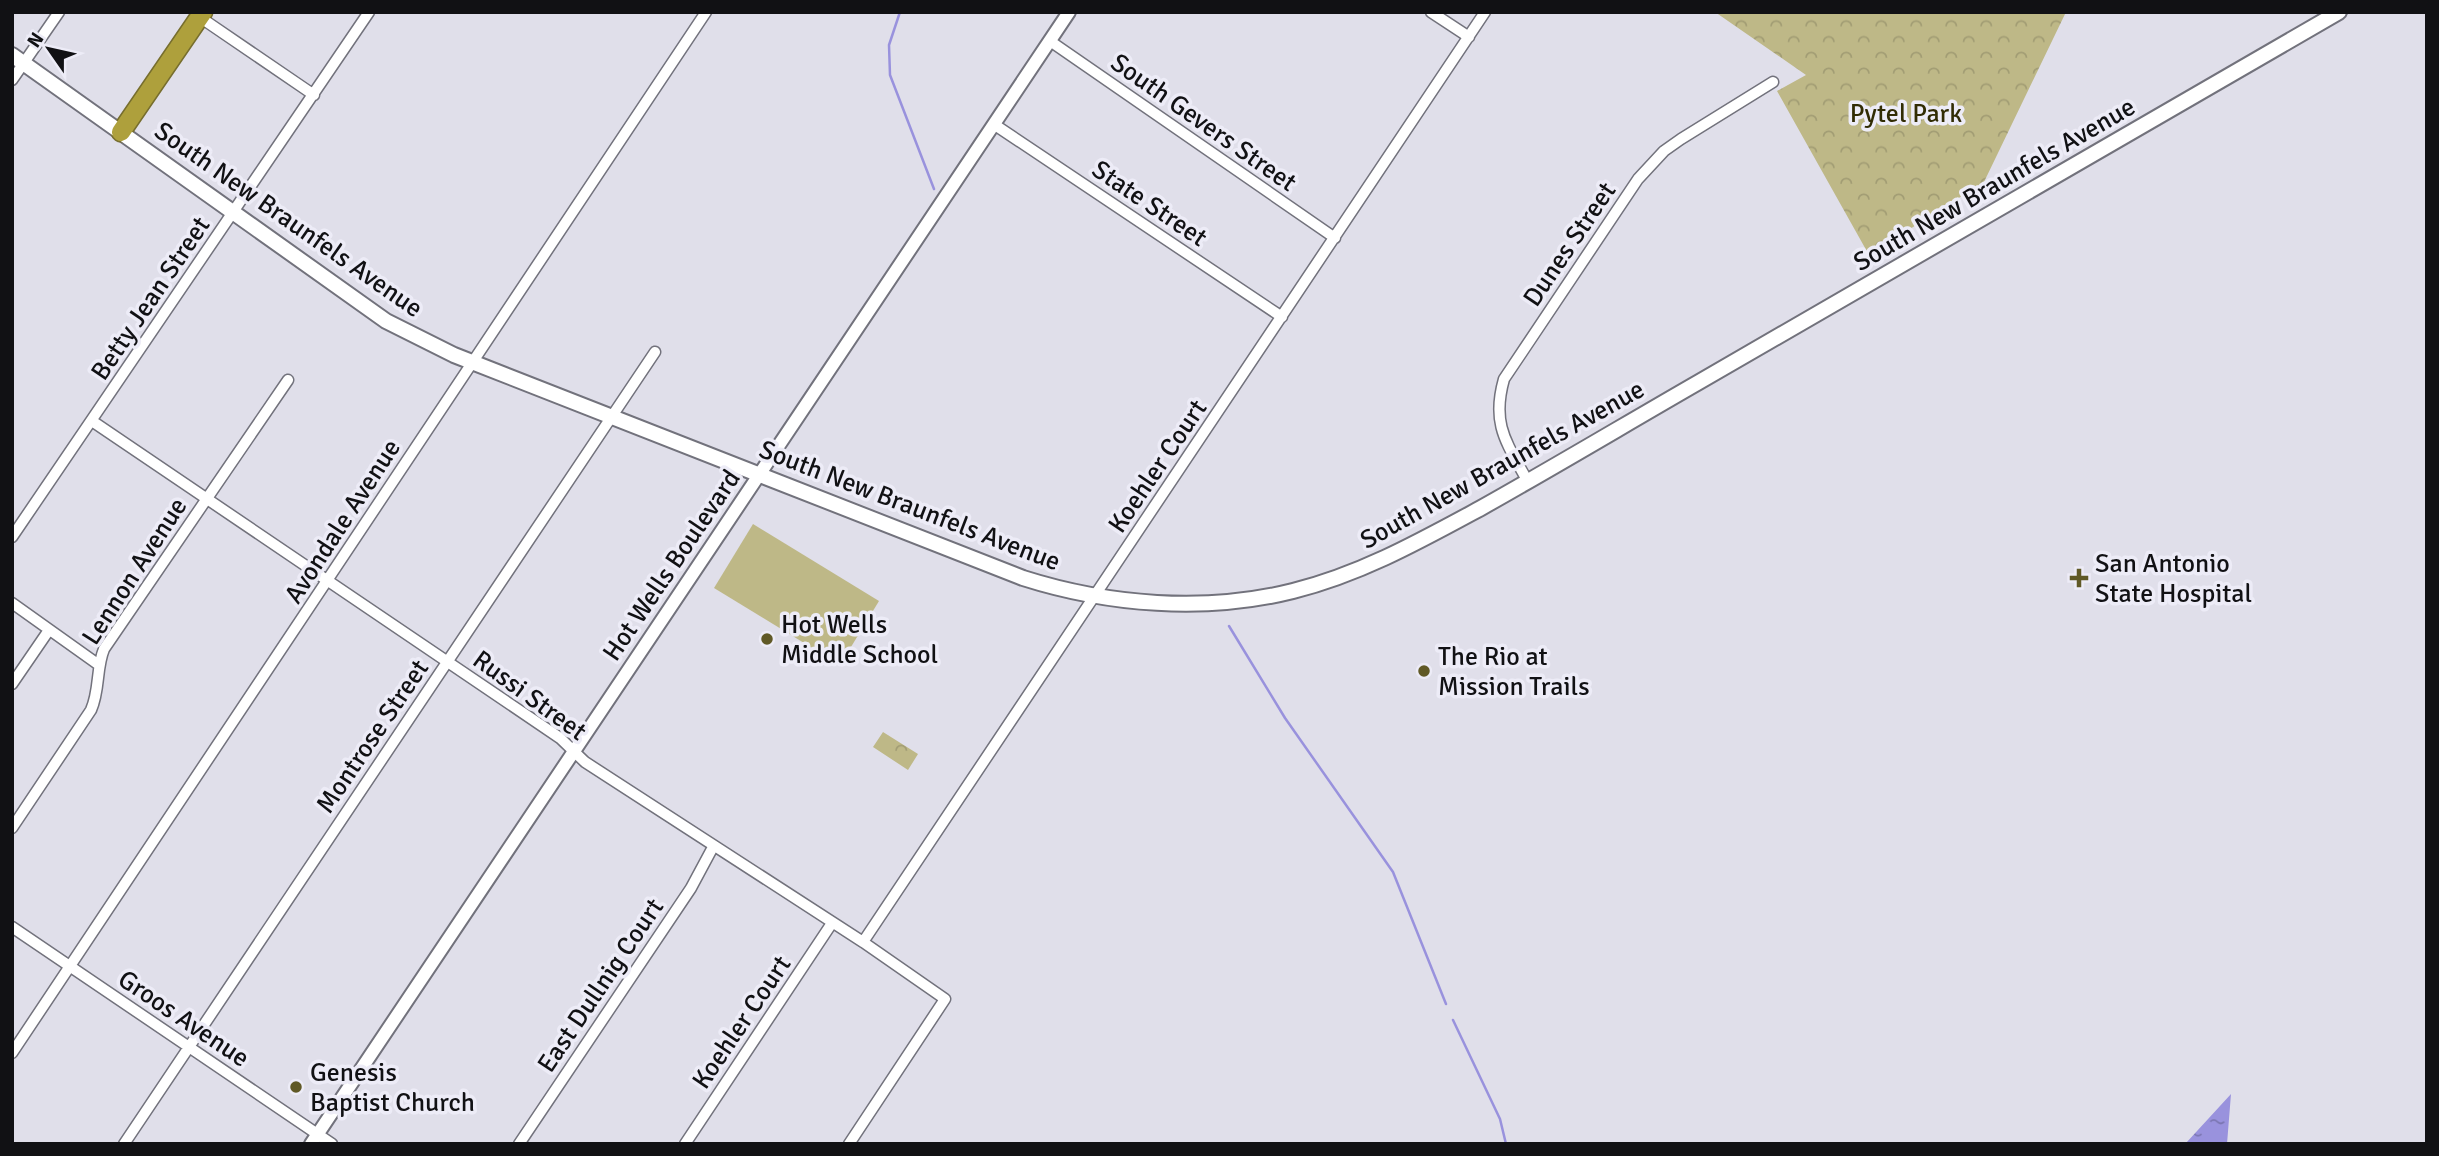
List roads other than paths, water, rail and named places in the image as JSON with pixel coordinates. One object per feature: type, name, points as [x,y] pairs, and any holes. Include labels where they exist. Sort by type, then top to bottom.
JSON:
[{"type":"highway","points":[[121,132],[205,17]]},
{"type":"main road","name":"South New Braunfels Avenue","points":[[18,59],[400,330],[610,417],[1013,574],[1069,590],[1190,604],[1290,592],[1338,578],[1385,559],[1528,482],[2339,12]]},
{"type":"street","points":[[12,80],[18,59],[59,12]]},
{"type":"street","name":"Betty Jean Street","points":[[12,537],[369,12]]},
{"type":"street","name":"Avondale Avenue","points":[[12,1053],[706,12]]},
{"type":"street","name":"Hot Wells Boulevard","points":[[314,1139],[1069,12]]},
{"type":"street","points":[[1431,12],[1469,37]]},
{"type":"street","name":"Koehler Court","points":[[863,942],[1485,12]]},
{"type":"street","points":[[205,17],[314,94]]},
{"type":"street","name":"South Gevers Street","points":[[1050,41],[1335,238]]},
{"type":"street","name":"Dunes Street","points":[[1528,482],[1502,434],[1499,421],[1500,393],[1504,379],[1638,179],[1664,151],[1773,82]]},
{"type":"street","name":"State Street","points":[[995,125],[1282,317]]},
{"type":"street","name":"Montrose Street","points":[[124,1144],[655,352]]},
{"type":"street","name":"Lennon Avenue","points":[[12,828],[91,710],[97,692],[99,665],[104,649],[288,380]]},
{"type":"street","name":"Russi Street","points":[[92,421],[560,738],[585,762],[863,942],[945,999],[849,1144]]},
{"type":"street","points":[[12,603],[99,665]]},
{"type":"street","points":[[12,684],[49,630]]},
{"type":"street","name":"East Dullnig Court","points":[[519,1144],[691,888],[713,847]]},
{"type":"street","name":"Koehler Court","points":[[685,1144],[832,923]]},
{"type":"street","name":"Groos Avenue","points":[[12,927],[189,1047],[314,1139],[332,1144]]},
{"type":"water","points":[[2231,1094],[2227,1144],[2185,1144],[2186,1143]]},
{"type":"waterway","points":[[900,12],[889,45],[890,75],[934,189]]},
{"type":"waterway","points":[[1229,626],[1285,718],[1393,872],[1446,1004]]},
{"type":"waterway","points":[[1453,1020],[1500,1119],[1506,1144]]},
{"type":"place","name":"San Antonio State Hospital","points":[[2079,578]]},
{"type":"place","name":"Hot Wells Middle School","points":[[767,639]]},
{"type":"place","name":"The Rio at Mission Trails","points":[[1424,671]]},
{"type":"place","name":"Genesis Baptist Church","points":[[296,1087]]},
{"type":"park label","name":"Pytel Park","points":[[1906,113]]}]
